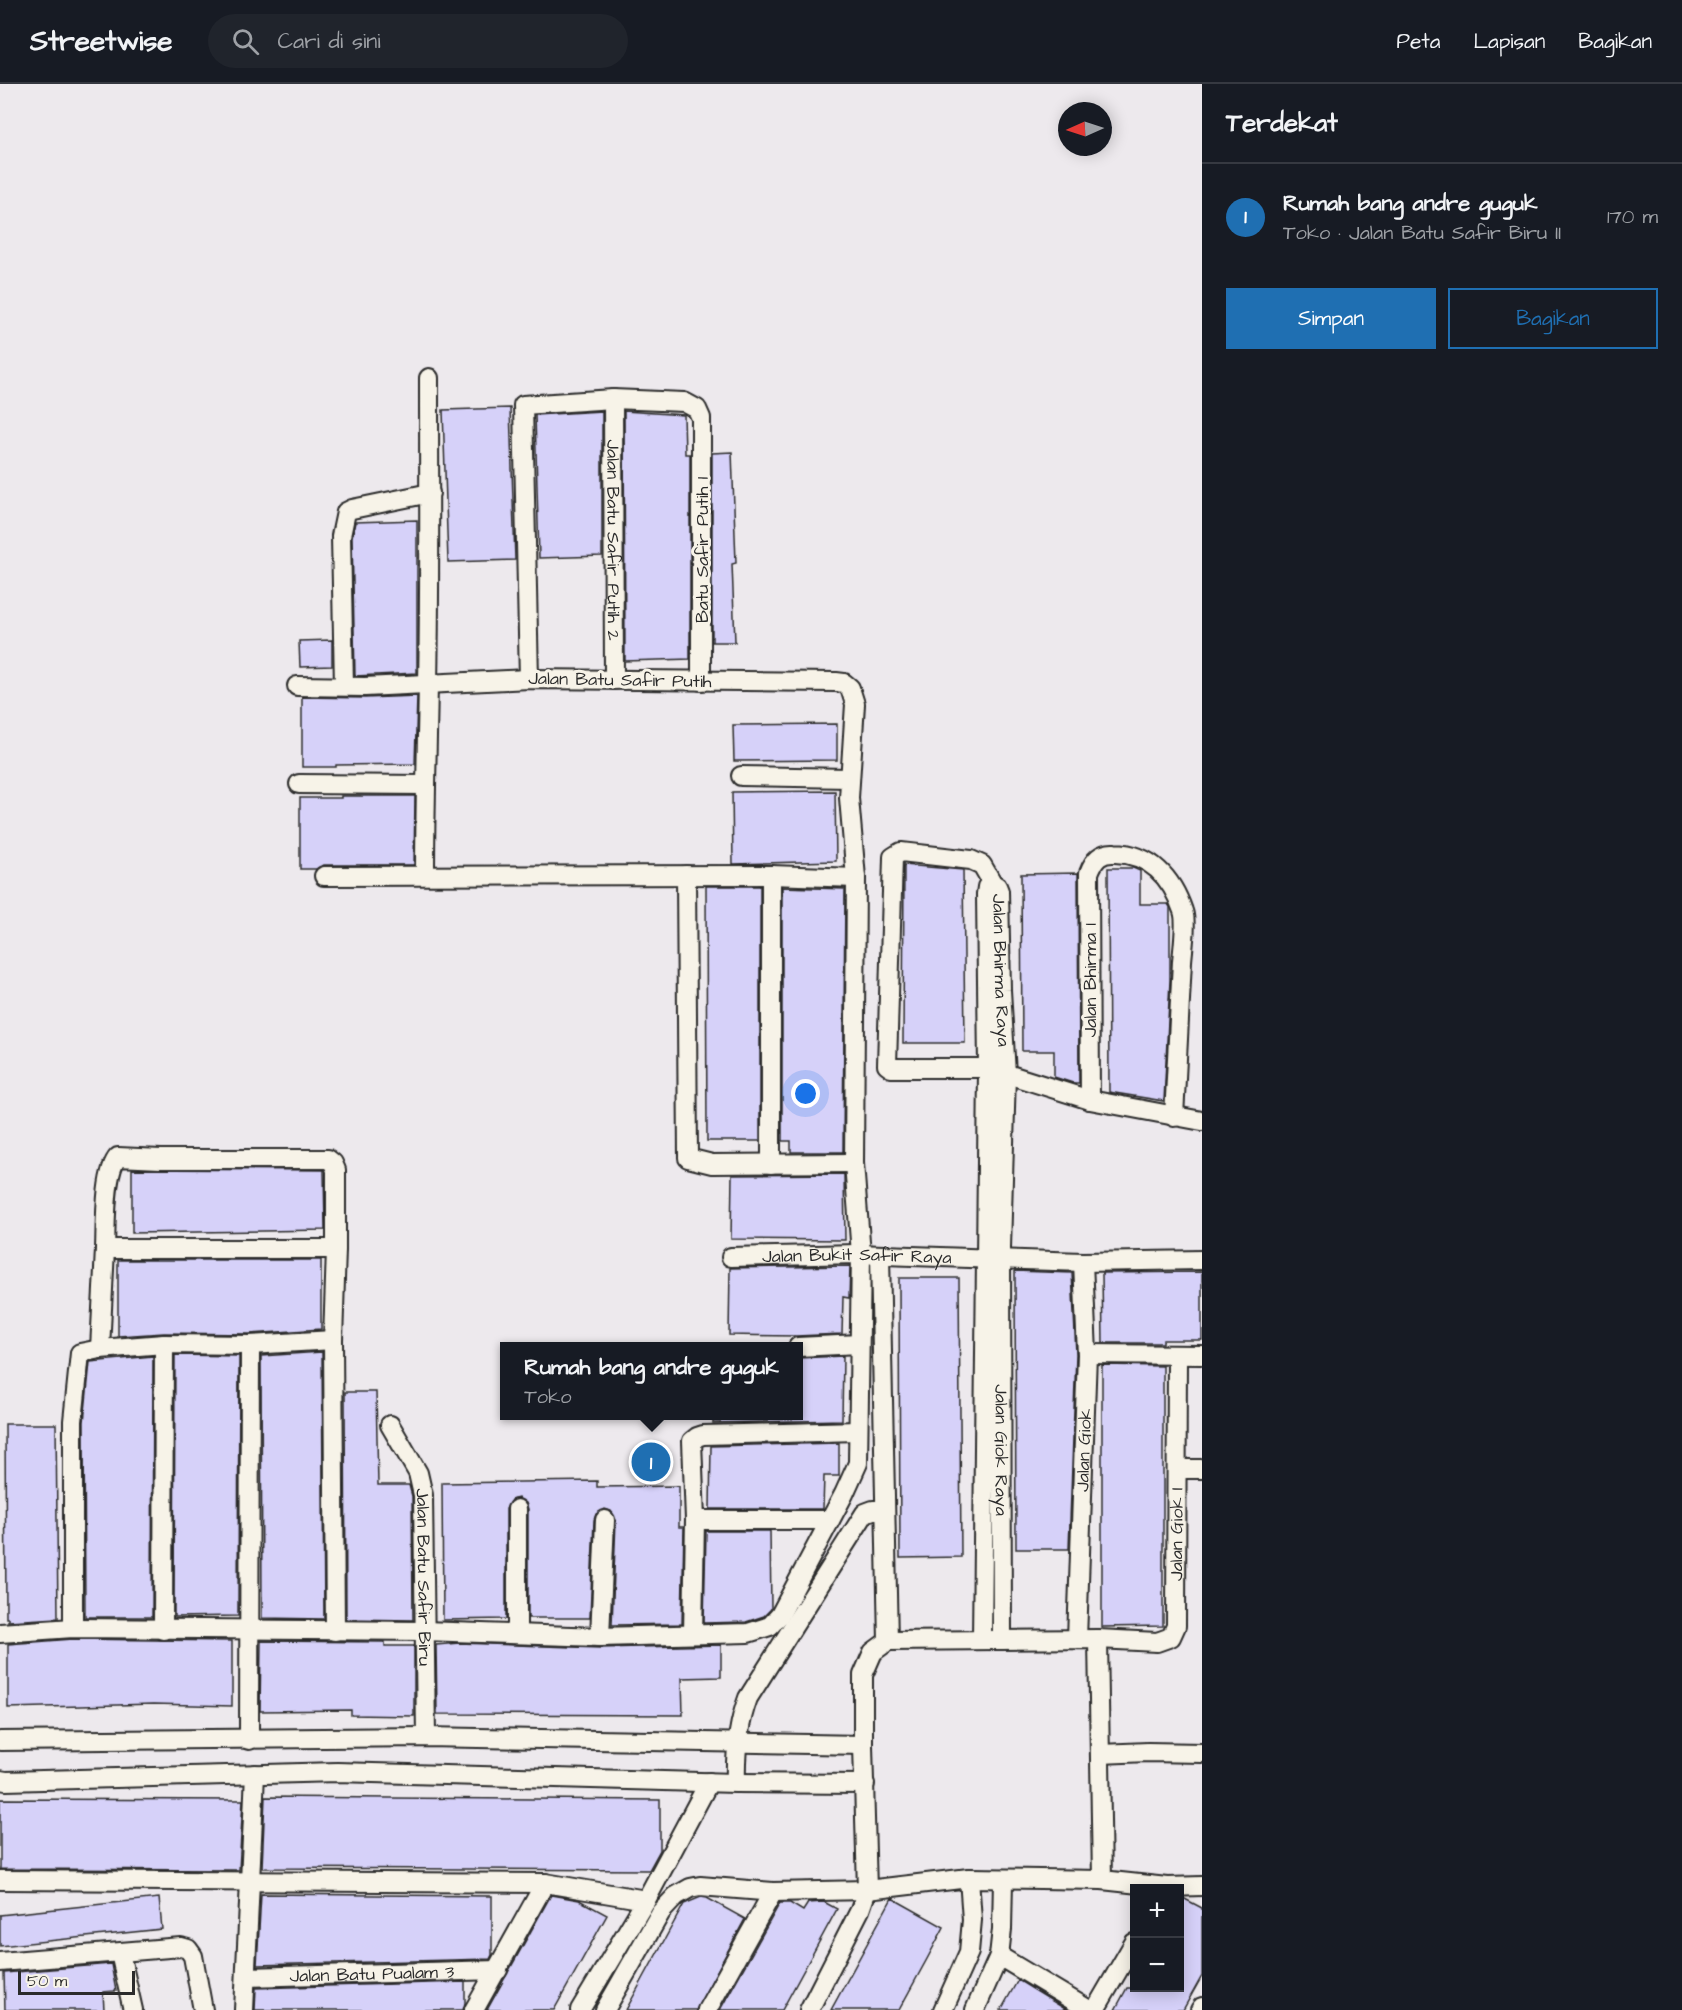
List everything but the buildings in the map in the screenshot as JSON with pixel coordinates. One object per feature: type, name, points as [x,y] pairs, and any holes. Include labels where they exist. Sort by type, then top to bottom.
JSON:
[{"type":"street","points":[[425,874],[424,785],[428,684],[430,493],[429,378]]},
{"type":"street","points":[[529,679],[523,405],[613,399]]},
{"type":"street","name":"Batu Safir Putih 1","points":[[613,399],[684,402],[697,409],[701,418],[701,681]]},
{"type":"street","name":"Jalan Batu Safir Putih 2","points":[[613,399],[614,680]]},
{"type":"street","points":[[344,686],[341,536],[346,512],[430,493]]},
{"type":"street","name":"Jalan Batu Safir Putih","points":[[297,686],[366,687],[529,679],[837,681],[850,688],[855,704],[849,778]]},
{"type":"street","points":[[741,776],[849,778],[856,878],[854,1163],[871,1255],[885,1510],[888,1641]]},
{"type":"street","points":[[299,784],[424,785]]},
{"type":"street","points":[[993,884],[982,865],[971,860],[901,852],[893,857],[887,1065],[891,1068],[988,1068],[1090,1100],[1202,1121]]},
{"type":"street","name":"Jalan Bhirma I","points":[[1090,1100],[1089,873],[1094,862],[1098,856],[1106,852],[1123,853],[1147,860],[1167,877],[1193,915]]},
{"type":"street","points":[[686,875],[688,1158],[712,1164],[854,1163]]},
{"type":"street","points":[[324,876],[771,875],[856,878]]},
{"type":"street","points":[[771,875],[771,1164]]},
{"type":"street","name":"Jalan Bhirma Raya","points":[[993,884],[999,891],[1006,1074],[1001,1248],[993,1260],[986,894],[987,887],[993,884]]},
{"type":"street","points":[[1174,1117],[1193,915]]},
{"type":"street","points":[[100,1349],[109,1181],[114,1161],[121,1156],[161,1159],[328,1159],[333,1163],[336,1170],[333,1340],[335,1631]]},
{"type":"street","points":[[105,1249],[336,1249]]},
{"type":"street","points":[[580,2010],[646,1900],[725,1780],[748,1698],[842,1519],[858,1464],[859,1344],[871,1255]]},
{"type":"street","name":"Jalan Bukit Safir Raya","points":[[731,1257],[871,1255],[1083,1262],[1202,1260]]},
{"type":"street","name":"Jalan Giok Raya","points":[[993,1260],[1002,1640]]},
{"type":"street","name":"Jalan Giok Raya","points":[[982,1640],[982,1567],[993,1260]]},
{"type":"street","name":"Jalan Giok","points":[[1077,1639],[1087,1354],[1083,1262]]},
{"type":"street","points":[[73,1628],[73,1421],[81,1351],[164,1344],[250,1345],[333,1340]]},
{"type":"street","points":[[163,1630],[164,1344]]},
{"type":"street","points":[[803,1347],[859,1344]]},
{"type":"street","points":[[249,1740],[250,1345]]},
{"type":"street","points":[[1087,1354],[1202,1356]]},
{"type":"street","name":"Jalan Giok I","points":[[1098,1639],[1157,1642],[1174,1634],[1176,1626],[1176,1355]]},
{"type":"street","name":"Jalan Batu Safir Biru","points":[[390,1425],[418,1473],[421,1485],[426,1737]]},
{"type":"street","points":[[693,1634],[695,1520],[692,1441],[697,1437],[858,1431]]},
{"type":"street","points":[[1177,1469],[1202,1469]]},
{"type":"street","points":[[517,1509],[517,1634]]},
{"type":"street","points":[[695,1520],[842,1519],[873,1510],[885,1510]]},
{"type":"street","points":[[0,1633],[73,1628],[424,1631],[600,1636],[748,1633],[770,1626],[842,1519]]},
{"type":"street","points":[[600,1636],[605,1520]]},
{"type":"street","points":[[982,1567],[1002,1567]]},
{"type":"street","points":[[809,2010],[860,1910],[867,1890],[863,1675],[873,1652],[888,1641],[1098,1639],[1102,1880]]},
{"type":"street","points":[[0,1741],[426,1737],[736,1746],[863,1745]]},
{"type":"street","points":[[1100,1754],[1202,1753]]},
{"type":"street","points":[[0,1779],[6,1781],[337,1772],[865,1784]]},
{"type":"street","points":[[244,2010],[255,1774]]},
{"type":"street","points":[[605,2010],[661,1912],[676,1896],[690,1888],[700,1886],[773,1892],[867,1890],[969,1878],[1003,1880],[1053,1878],[1134,1884]]},
{"type":"street","points":[[943,2010],[969,1952],[972,1920],[969,1878]]},
{"type":"street","points":[[0,1880],[249,1880],[546,1884],[646,1900]]},
{"type":"street","points":[[975,2010],[999,1956],[1003,1880]]},
{"type":"street","points":[[474,2010],[546,1884]]},
{"type":"street","points":[[1184,1887],[1202,1886]]},
{"type":"street","points":[[707,2010],[773,1892]]},
{"type":"street","points":[[0,1962],[120,1953],[176,1946],[188,1949],[193,1956],[203,2010]]},
{"type":"street","points":[[1095,2010],[1130,1949]]},
{"type":"street","points":[[120,1953],[133,2010]]},
{"type":"street","points":[[999,1956],[1089,2010]]},
{"type":"street","name":"Jalan Batu Pualam 3","points":[[246,1977],[498,1970]]},
{"type":"place","name":"Rumah bang andre guguk","points":[[651,1462]]}]
